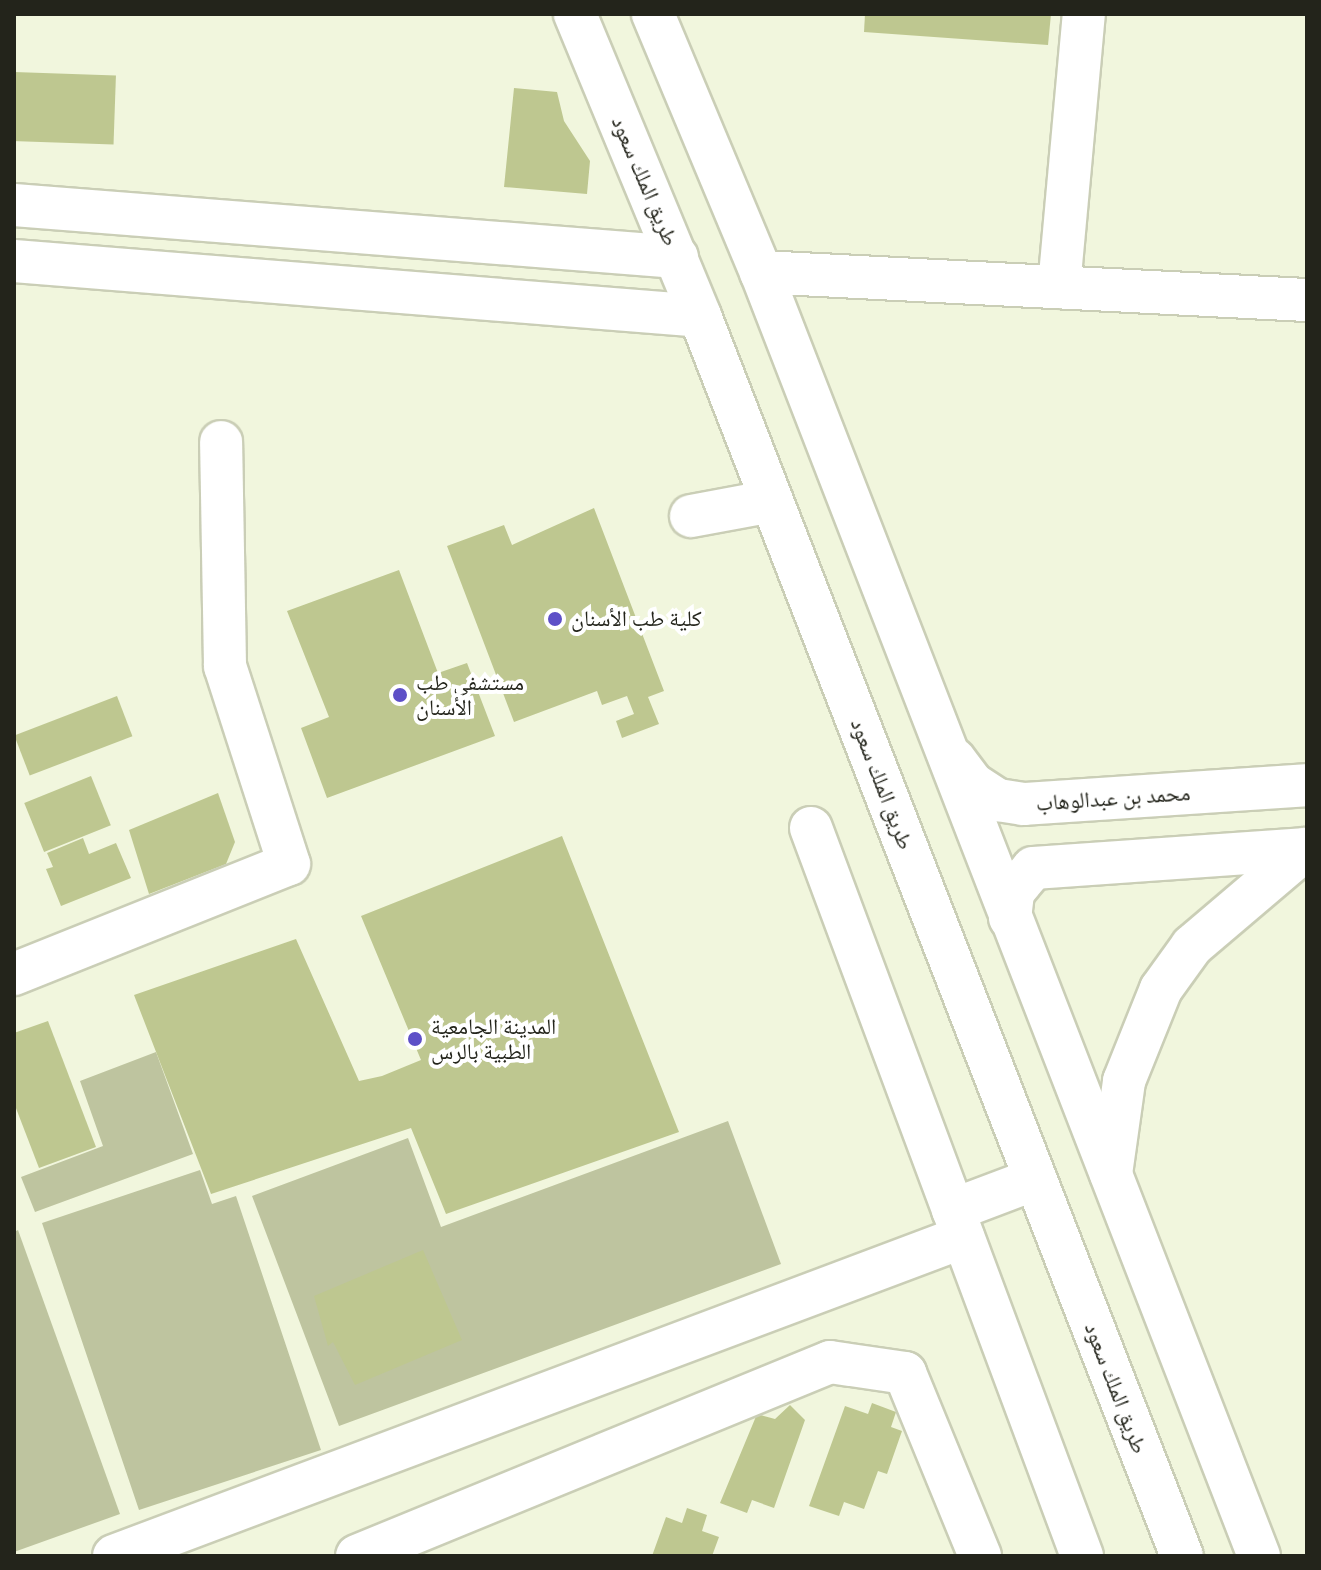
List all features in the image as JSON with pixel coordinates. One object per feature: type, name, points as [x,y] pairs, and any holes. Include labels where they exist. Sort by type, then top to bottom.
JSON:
[{"type":"street","name":"طريق الملك سعود","points":[[575,14],[677,257],[1182,1556]]},
{"type":"street","points":[[653,14],[761,272],[1259,1556]]},
{"type":"street","points":[[1059,287],[1084,14]]},
{"type":"street","points":[[14,205],[677,257]]},
{"type":"street","points":[[14,261],[700,316]]},
{"type":"street","points":[[761,272],[1307,300]]},
{"type":"street","points":[[14,974],[289,864],[225,666],[221,442]]},
{"type":"street","points":[[691,516],[772,501]]},
{"type":"street","name":"محمد بن عبدالوهاب","points":[[943,745],[973,784],[998,800],[1024,804],[1307,785]]},
{"type":"street","points":[[811,828],[1082,1556]]},
{"type":"street","points":[[1010,918],[1013,892],[1033,868],[1306,849]]},
{"type":"street","points":[[1111,1175],[1124,1081],[1161,989],[1192,946],[1306,849]]},
{"type":"street","points":[[114,1556],[958,1224],[1035,1179]]},
{"type":"street","points":[[357,1556],[830,1362],[905,1373],[980,1556]]},
{"type":"green space","points":[[156,1052],[193,1154],[35,1212],[21,1177],[103,1146],[80,1081]]},
{"type":"green space","points":[[728,1121],[781,1264],[339,1426],[252,1196],[408,1138],[441,1227]]},
{"type":"green space","points":[[200,1170],[212,1204],[236,1196],[321,1450],[139,1510],[42,1223]]},
{"type":"green space","points":[[18,1230],[120,1514],[14,1552],[14,1232]]},
{"type":"building","points":[[865,14],[1051,14],[1048,45],[864,32]]},
{"type":"building","points":[[14,72],[116,76],[114,145],[14,141]]},
{"type":"building","points":[[514,88],[557,92],[564,121],[590,161],[587,194],[504,187]]},
{"type":"building","name":"كلية طب الأسنان","points":[[594,508],[664,691],[648,697],[659,724],[622,738],[616,721],[634,714],[627,696],[602,705],[597,691],[514,722],[447,546],[504,525],[512,545]]},
{"type":"building","name":"مستشفى طب الأسنان","points":[[399,570],[438,673],[467,663],[495,736],[327,798],[301,728],[329,717],[287,611]]},
{"type":"building","points":[[117,696],[132,736],[30,776],[14,735]]},
{"type":"building","points":[[91,776],[111,825],[44,852],[24,803]]},
{"type":"building","points":[[218,793],[235,842],[226,864],[149,894],[129,830]]},
{"type":"building","points":[[562,836],[679,1132],[446,1214],[411,1128],[211,1194],[134,995],[296,939],[359,1081],[382,1076],[421,1060],[361,916]]},
{"type":"building","points":[[83,838],[89,854],[116,843],[131,878],[61,906],[46,869],[53,867],[47,853]]},
{"type":"building","points":[[48,1021],[96,1147],[39,1168],[14,1103],[14,1033]]},
{"type":"building","points":[[423,1250],[462,1340],[355,1385],[333,1342],[328,1346],[314,1296]]},
{"type":"building","points":[[872,1403],[896,1412],[891,1427],[902,1431],[887,1474],[878,1471],[864,1509],[844,1502],[839,1516],[809,1506],[845,1406],[868,1414]]},
{"type":"building","points":[[790,1405],[805,1420],[774,1508],[752,1500],[747,1513],[720,1503],[757,1414],[775,1419]]},
{"type":"building","points":[[687,1508],[707,1515],[702,1531],[719,1537],[712,1556],[652,1556],[666,1517],[682,1523]]},
{"type":"place","name":"كلية طب الأسنان","points":[[555,619]]},
{"type":"place","name":"مستشفى طب الأسنان","points":[[400,695]]},
{"type":"place","name":"المدينة الجامعية الطبية بالرس","points":[[415,1039]]}]
